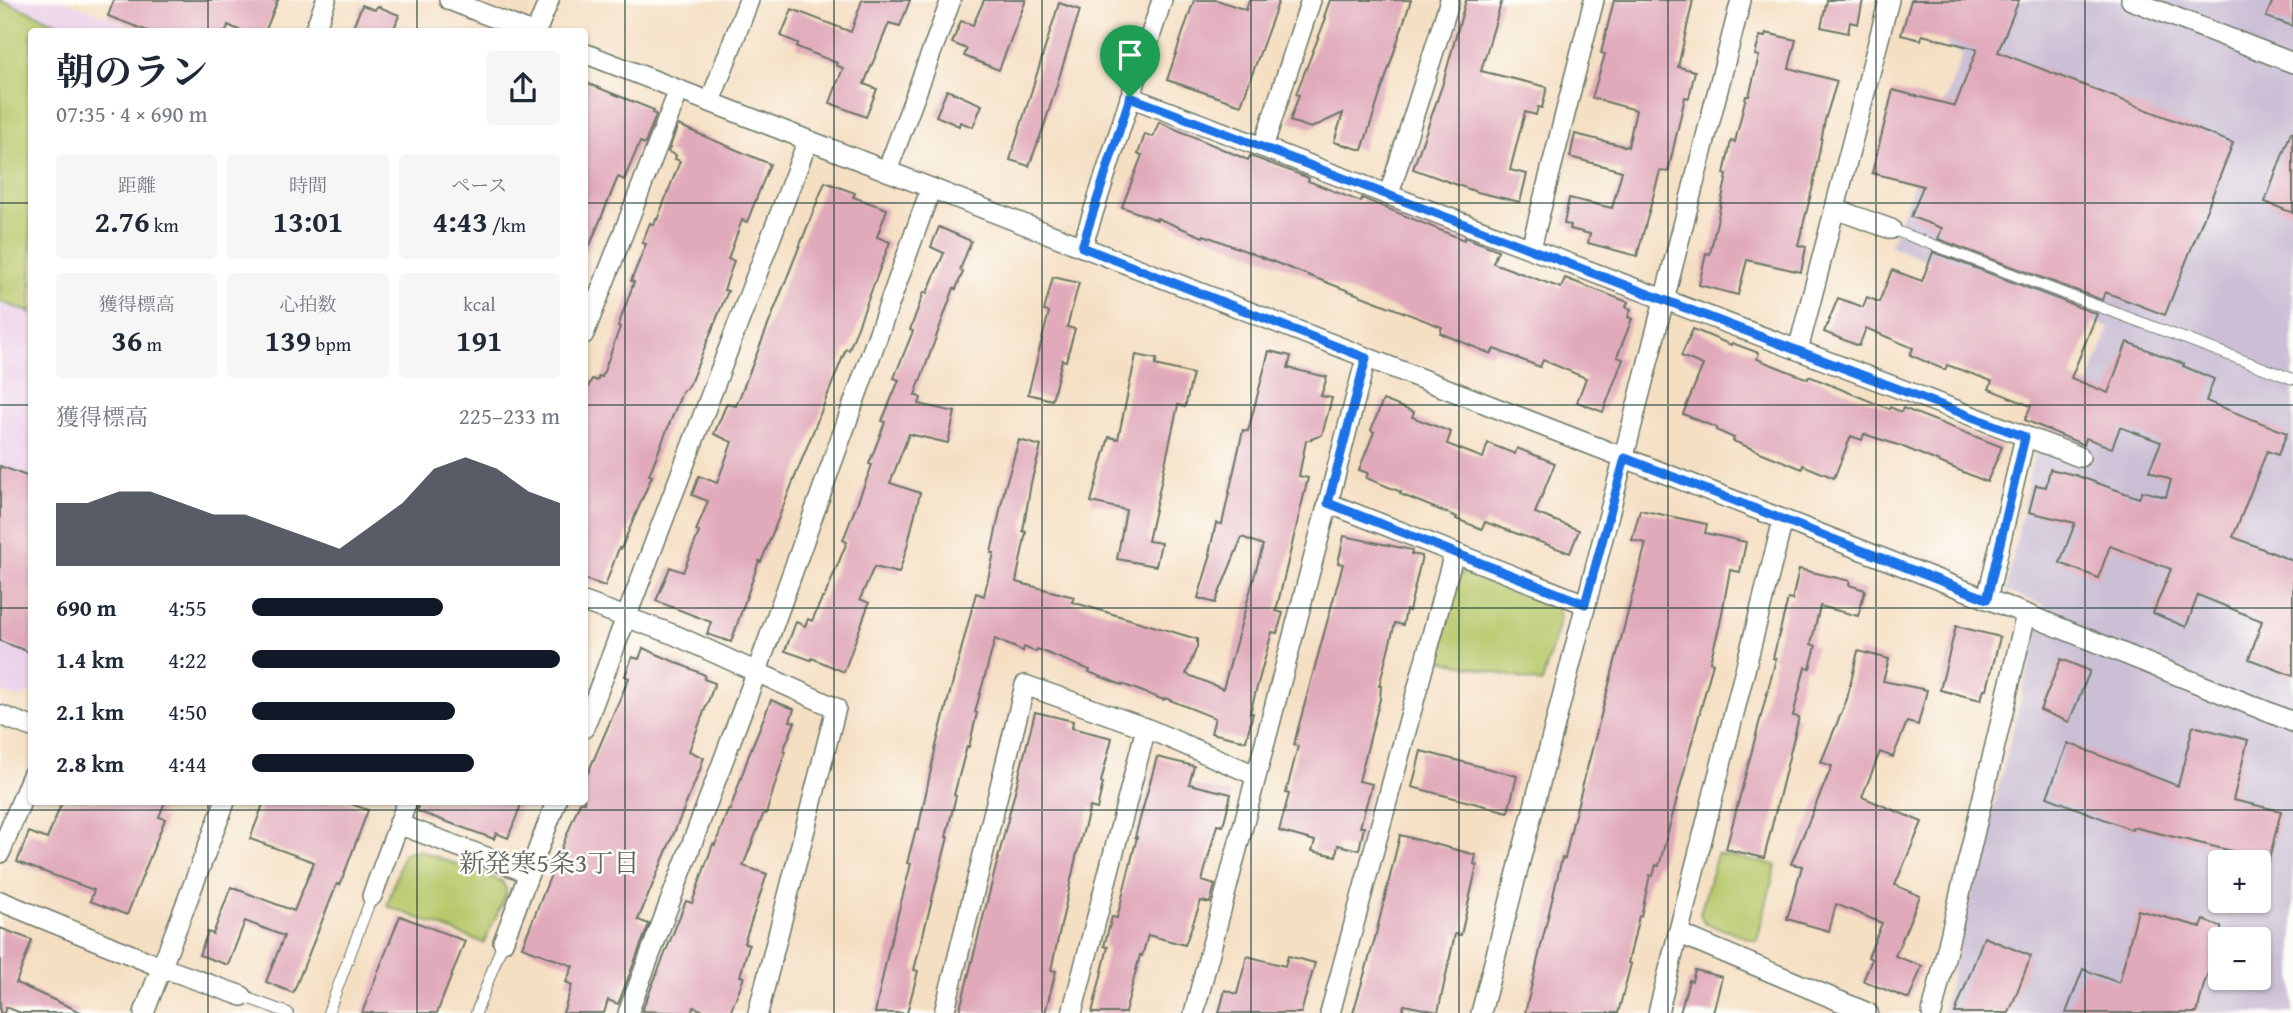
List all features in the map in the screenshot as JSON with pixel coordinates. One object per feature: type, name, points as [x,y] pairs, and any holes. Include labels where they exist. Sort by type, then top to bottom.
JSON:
[{"type":"street","points":[[316,28],[326,0]]},
{"type":"street","points":[[449,0],[520,28]]},
{"type":"street","points":[[530,28],[549,0]]},
{"type":"street","points":[[710,102],[749,0]]},
{"type":"street","points":[[887,171],[951,0]]},
{"type":"street","points":[[1082,247],[1161,0]]},
{"type":"street","points":[[1263,146],[1311,0]]},
{"type":"street","points":[[1389,194],[1450,0]]},
{"type":"street","points":[[1531,248],[1594,0]]},
{"type":"street","points":[[1481,1013],[1741,0]]},
{"type":"street","points":[[1798,350],[1889,0]]},
{"type":"street","points":[[2131,0],[2293,63]]},
{"type":"street","points":[[588,55],[2026,614],[2293,722]]},
{"type":"street","points":[[588,324],[679,90]]},
{"type":"street","points":[[1130,97],[2080,457]]},
{"type":"street","points":[[588,718],[808,140]]},
{"type":"street","points":[[628,1013],[757,671],[931,188]]},
{"type":"street","points":[[1835,209],[1891,229]]},
{"type":"street","points":[[1194,1013],[1366,358]]},
{"type":"street","points":[[1987,599],[2025,437]]},
{"type":"street","points":[[1328,503],[1585,604]]},
{"type":"street","points":[[1658,1013],[1783,520]]},
{"type":"street","points":[[1330,1013],[1454,553]]},
{"type":"street","points":[[588,604],[757,671],[836,708],[758,1013]]},
{"type":"street","points":[[1932,1013],[2026,614]]},
{"type":"street","points":[[944,1013],[1025,685],[1146,728],[1255,775]]},
{"type":"street","points":[[0,715],[28,726]]},
{"type":"street","points":[[1072,1013],[1146,728]]},
{"type":"street","points":[[0,853],[28,785]]},
{"type":"street","points":[[144,1013],[224,805]]},
{"type":"street","points":[[372,896],[406,805]]},
{"type":"street","points":[[503,942],[555,805]]},
{"type":"street","points":[[398,824],[529,873]]},
{"type":"street","points":[[0,901],[161,967],[242,996]]},
{"type":"street","points":[[1678,933],[1868,1013]]},
{"type":"lane","points":[[1891,229],[2293,379]]},
{"type":"lane","points":[[328,1013],[372,896]]},
{"type":"lane","points":[[476,1013],[503,942]]},
{"type":"lane","points":[[242,996],[288,1013]]},
{"type":"shaded area","points":[[0,0],[62,0],[137,28],[28,28],[28,694],[18,698],[0,691]]},
{"type":"shaded area","points":[[1956,0],[2293,0],[2293,1013],[1942,1013],[2044,605],[2006,591],[2039,430],[2068,438],[2109,328],[1890,246],[1963,54],[1946,45],[1948,23]]},
{"type":"green space","points":[[0,0],[70,28],[28,28],[28,312],[0,301]]},
{"type":"green space","points":[[1468,572],[1557,603],[1560,618],[1542,683],[1440,660],[1456,575]]},
{"type":"green space","points":[[418,850],[502,881],[507,892],[484,943],[387,906],[404,853]]},
{"type":"green space","points":[[1717,854],[1776,865],[1757,941],[1704,923],[1700,914]]},
{"type":"building","points":[[114,0],[278,0],[267,28],[234,28],[228,25],[227,28],[140,28],[108,16]]},
{"type":"building","points":[[862,0],[910,0],[900,26],[889,23],[864,84],[877,89],[866,117],[830,103],[843,68],[797,47],[798,43],[781,36],[792,9],[851,32]]},
{"type":"building","points":[[984,0],[1026,0],[999,70],[964,56],[967,49],[952,43],[961,21],[973,25]]},
{"type":"building","points":[[1194,0],[1217,0],[1246,10],[1249,0],[1279,0],[1241,105],[1167,80]]},
{"type":"building","points":[[1330,0],[1411,0],[1362,150],[1334,142],[1343,113],[1311,128],[1290,121],[1299,95],[1296,94],[1326,18],[1324,17]]},
{"type":"building","points":[[1466,0],[1502,0],[1481,71],[1547,87],[1542,108],[1538,107],[1536,115],[1525,112],[1510,170],[1527,174],[1520,202],[1477,192],[1413,169],[1442,86]]},
{"type":"building","points":[[1614,0],[1693,0],[1678,67],[1695,71],[1689,98],[1685,97],[1668,172],[1660,171],[1637,256],[1588,243],[1590,234],[1570,229],[1571,225],[1564,224],[1569,198],[1612,208],[1622,171],[1570,157],[1575,134],[1628,147],[1636,110],[1592,98],[1605,54],[1601,53]]},
{"type":"building","points":[[1827,0],[1863,0],[1858,24],[1850,22],[1848,33],[1821,27]]},
{"type":"building","points":[[1911,0],[2019,0],[1998,52],[2233,143],[2165,315],[2105,292],[2102,300],[1938,239],[1942,228],[1911,217],[1923,186],[1872,173],[1893,90],[1955,106],[1977,49],[1922,35],[1921,40],[1901,35]]},
{"type":"building","points":[[2273,0],[2293,0],[2293,26],[2266,17]]},
{"type":"building","points":[[1059,3],[1080,10],[1029,166],[1010,160]]},
{"type":"building","points":[[362,5],[375,10],[377,6],[399,15],[394,28],[353,28]]},
{"type":"building","points":[[1766,33],[1796,40],[1789,68],[1837,81],[1825,120],[1813,186],[1798,245],[1806,247],[1801,272],[1747,260],[1738,295],[1699,285],[1706,253],[1710,254],[1727,175],[1724,174],[1731,141],[1735,142],[1746,96],[1749,96],[1759,56],[1755,55],[1760,36],[1765,37]]},
{"type":"building","points":[[588,84],[654,110],[656,115],[645,144],[640,142],[624,180],[618,177],[588,250]]},
{"type":"building","points":[[947,90],[982,105],[973,127],[960,122],[959,126],[936,116]]},
{"type":"building","points":[[1159,122],[1248,160],[1250,156],[1309,178],[1308,181],[1361,202],[1362,198],[1464,240],[1465,237],[1498,250],[1493,263],[1561,288],[1565,278],[1628,302],[1626,307],[1631,309],[1628,317],[1632,319],[1617,357],[1623,359],[1603,412],[1577,402],[1586,378],[1543,360],[1540,367],[1494,349],[1491,354],[1440,333],[1442,327],[1204,235],[1203,237],[1122,207],[1142,155],[1138,154],[1145,134],[1153,137]]},
{"type":"building","points":[[678,125],[770,164],[747,222],[742,220],[728,259],[734,261],[724,290],[728,291],[691,381],[683,390],[649,475],[652,476],[605,586],[588,580],[588,387],[592,379],[597,381],[599,376],[602,377],[634,282],[631,281],[646,244],[642,243],[650,223],[654,225],[657,220],[680,161],[675,159],[676,155],[668,152]]},
{"type":"building","points":[[2293,132],[2293,213],[2265,202]]},
{"type":"building","points":[[825,182],[855,193],[853,197],[887,209],[877,237],[890,242],[849,350],[846,349],[761,562],[759,561],[731,642],[707,634],[711,622],[656,601],[670,567],[683,572],[708,501],[692,495],[699,476],[717,483],[732,442],[714,434],[727,403],[736,406]]},
{"type":"building","points":[[939,227],[971,241],[960,270],[963,272],[956,289],[954,288],[915,395],[921,398],[919,404],[955,412],[948,443],[909,434],[890,483],[920,493],[907,547],[899,573],[874,567],[860,599],[869,603],[844,672],[812,658],[811,660],[785,651],[796,622],[805,626],[808,619],[812,621],[847,542],[843,540],[872,465],[869,464],[885,422],[882,421],[899,380],[894,378],[913,331],[910,330],[924,292],[927,293],[944,253],[931,247]]},
{"type":"building","points":[[1933,252],[2097,314],[2071,378],[2108,393],[2127,342],[2214,379],[2206,401],[2287,433],[2278,455],[2267,451],[2233,537],[2293,561],[2293,676],[2249,659],[2262,621],[2198,595],[2186,627],[2153,613],[2171,569],[2110,546],[2098,578],[2060,563],[2075,523],[2029,512],[2036,485],[2046,487],[2050,469],[2139,498],[2142,491],[2166,497],[2171,480],[2149,471],[2161,442],[2120,427],[2112,448],[2086,438],[2084,445],[2025,420],[2031,406],[1989,389],[1992,381],[1947,365],[1945,370],[1910,355],[1913,348],[1866,328],[1859,346],[1824,332],[1838,298],[1863,307],[1867,297],[1879,302],[1892,270],[1922,281]]},
{"type":"building","points":[[1053,277],[1079,283],[1067,327],[1075,329],[1066,361],[1062,360],[1052,400],[1028,394],[1049,312],[1044,311]]},
{"type":"building","points":[[1693,329],[1759,353],[1757,359],[1808,379],[1809,376],[1889,409],[1890,407],[1901,412],[1903,408],[2002,447],[1987,482],[1901,446],[1864,434],[1862,440],[1851,436],[1834,478],[1803,465],[1802,469],[1733,441],[1734,438],[1716,430],[1717,428],[1683,414],[1703,365],[1681,356]]},
{"type":"building","points":[[1269,351],[1291,356],[1288,368],[1327,377],[1321,396],[1332,398],[1322,435],[1306,441],[1299,476],[1308,478],[1276,611],[1283,613],[1277,633],[1272,632],[1250,713],[1253,713],[1246,741],[1211,733],[1215,718],[1165,698],[1164,700],[1122,685],[1037,649],[1036,652],[1024,647],[1023,651],[995,639],[975,712],[977,713],[969,747],[967,746],[954,795],[956,796],[948,837],[914,970],[918,971],[907,1013],[875,1013],[911,864],[907,863],[916,829],[918,830],[936,746],[976,593],[984,596],[1005,487],[1019,440],[1041,446],[1031,483],[1023,531],[1026,532],[1016,582],[1074,597],[1072,602],[1197,639],[1197,647],[1186,674],[1223,689],[1263,545],[1242,537],[1215,603],[1198,598],[1211,554],[1216,523],[1222,524],[1243,430],[1248,431]]},
{"type":"building","points":[[1136,355],[1157,359],[1155,365],[1193,374],[1185,407],[1178,405],[1148,541],[1161,543],[1156,566],[1117,559],[1126,510],[1091,502],[1109,437],[1118,439]]},
{"type":"building","points":[[1383,400],[1414,412],[1412,417],[1451,432],[1447,444],[1483,458],[1488,443],[1515,454],[1517,448],[1555,463],[1535,513],[1579,530],[1570,553],[1485,522],[1482,529],[1366,478],[1368,473],[1359,470]]},
{"type":"building","points":[[0,466],[28,476],[28,652],[0,641]]},
{"type":"building","points":[[1640,510],[1707,524],[1705,533],[1746,542],[1740,572],[1730,570],[1710,662],[1713,663],[1659,866],[1656,865],[1653,876],[1650,875],[1618,1013],[1525,1013],[1562,858],[1565,859],[1646,543],[1632,540]]},
{"type":"building","points":[[1344,536],[1412,550],[1411,554],[1422,556],[1409,611],[1406,610],[1403,625],[1395,623],[1379,686],[1380,699],[1359,781],[1372,784],[1360,827],[1364,827],[1359,850],[1338,845],[1336,856],[1312,851],[1315,841],[1279,831],[1298,746],[1294,745],[1297,732],[1343,564],[1338,563]]},
{"type":"building","points":[[1799,569],[1850,581],[1849,585],[1865,590],[1858,616],[1820,606],[1811,644],[1816,646],[1810,668],[1805,667],[1793,716],[1799,717],[1764,858],[1726,849],[1776,659],[1773,658],[1788,599],[1792,600]]},
{"type":"building","points":[[1956,626],[2000,637],[1987,689],[1984,689],[1981,700],[1940,690]]},
{"type":"building","points":[[643,648],[705,675],[704,679],[715,683],[689,751],[704,758],[638,920],[649,924],[618,1004],[608,1000],[604,1013],[563,1013],[572,985],[566,982],[573,966],[522,947],[579,805],[588,805],[588,773],[629,678],[625,676],[632,657],[639,659]]},
{"type":"building","points":[[1858,651],[1889,659],[1883,681],[1927,690],[1918,725],[1907,722],[1893,757],[1880,752],[1862,797],[1922,822],[1895,885],[1920,896],[1895,956],[1922,966],[1909,999],[1863,981],[1872,959],[1868,957],[1882,923],[1836,904],[1829,931],[1787,919],[1802,866],[1791,864],[1832,766],[1821,762],[1847,699]]},
{"type":"building","points":[[2061,659],[2090,671],[2069,722],[2040,710]]},
{"type":"building","points":[[771,700],[794,709],[790,721],[795,722],[783,751],[785,752],[766,814],[764,813],[743,866],[767,874],[744,943],[749,945],[740,976],[744,977],[730,1013],[709,1013],[694,1007],[691,1013],[642,1011],[686,901],[692,903]]},
{"type":"building","points":[[1035,712],[1073,721],[1072,728],[1112,738],[1097,809],[1090,807],[1077,853],[1051,970],[1056,971],[1045,1013],[959,1013]]},
{"type":"building","points":[[2193,726],[2248,740],[2233,800],[2281,811],[2271,852],[2228,850],[2133,827],[2132,830],[2047,797],[2068,743],[2178,786]]},
{"type":"building","points":[[1421,751],[1517,776],[1508,812],[1412,787]]},
{"type":"building","points":[[1157,757],[1194,766],[1189,784],[1231,794],[1223,826],[1217,825],[1202,881],[1215,885],[1210,903],[1201,901],[1185,945],[1148,935],[1125,1013],[1092,1013],[1108,947],[1104,946],[1112,917],[1117,918]]},
{"type":"building","points":[[61,805],[164,805],[159,817],[165,819],[127,915],[90,901],[94,890],[17,862],[29,832],[47,839]]},
{"type":"building","points":[[263,805],[354,805],[368,810],[340,885],[337,884],[293,993],[266,982],[284,936],[245,921],[228,965],[199,955],[208,932],[213,934],[231,887],[294,911],[314,862],[250,839]]},
{"type":"building","points":[[418,805],[521,805],[508,838],[496,833],[494,839],[417,811]]},
{"type":"building","points":[[1400,835],[1476,855],[1474,864],[1477,865],[1461,935],[1455,934],[1438,1012],[1404,1005],[1402,1013],[1353,1013],[1375,938]]},
{"type":"building","points":[[2138,910],[2201,927],[2204,920],[2221,927],[2208,927],[2208,973],[2197,1013],[2066,1013],[2083,969],[2119,983]]},
{"type":"building","points":[[400,916],[465,941],[437,1013],[362,1013]]},
{"type":"building","points":[[0,928],[32,940],[16,983],[83,1013],[21,1013],[6,1007],[4,1013],[0,1013]]},
{"type":"building","points":[[1984,937],[2031,956],[2009,1013],[1955,1013]]},
{"type":"building","points":[[1247,956],[1285,966],[1288,956],[1315,963],[1301,1013],[1219,1013],[1225,990],[1237,994]]},
{"type":"building","points":[[1695,970],[1722,977],[1713,1013],[1680,1013],[1689,980],[1692,981]]},
{"type":"district","name":"新発寒5条3丁目","points":[[549,863]]},
{"type":"route","points":[[1130,97],[2025,437],[1987,599],[1625,458],[1585,604],[1328,503],[1366,358],[1082,247],[1130,97]]}]
